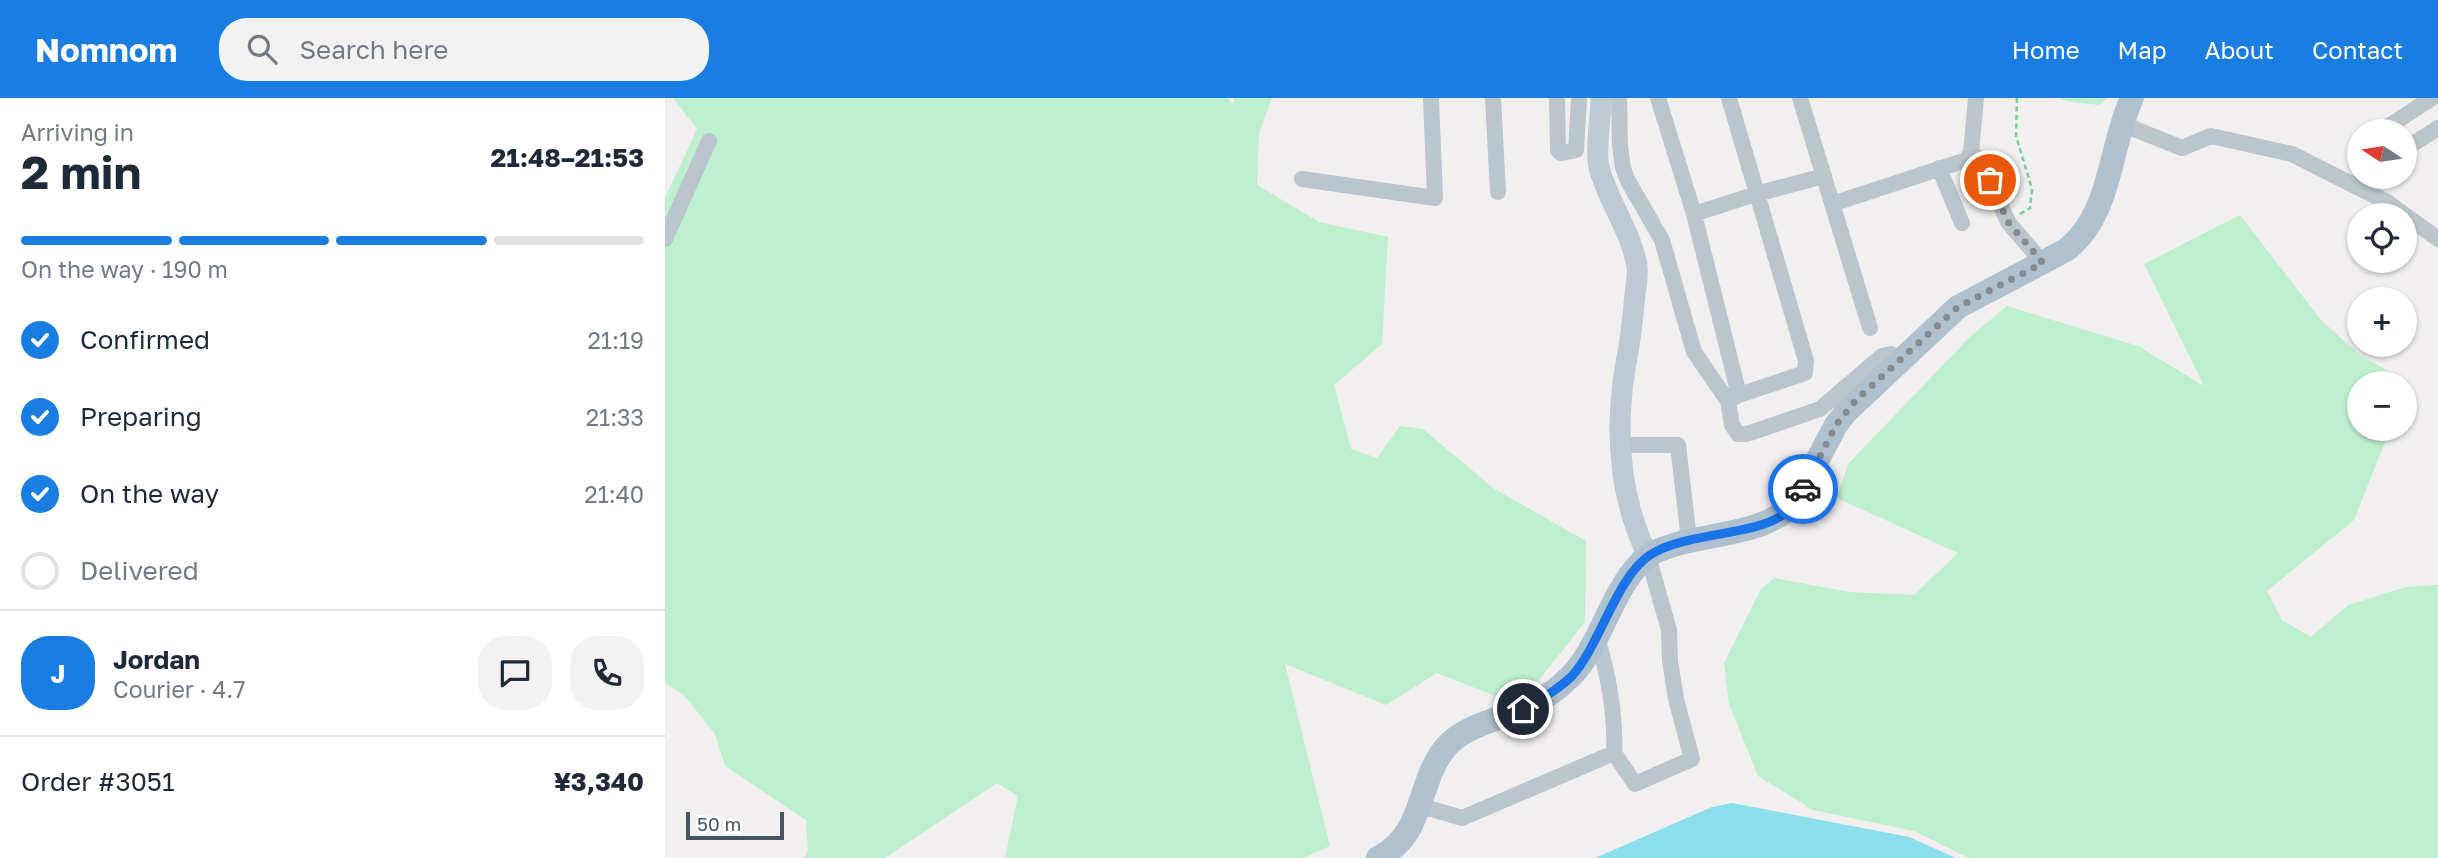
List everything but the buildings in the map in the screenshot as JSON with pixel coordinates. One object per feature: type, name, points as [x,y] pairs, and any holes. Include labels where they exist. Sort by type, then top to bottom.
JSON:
[{"type":"main road","points":[[1378,858],[1395,847],[1413,824],[1430,778],[1446,747],[1473,728],[1523,709],[1557,689],[1573,675],[1626,584],[1649,556],[1689,540],[1767,523],[1788,511],[1836,425],[1901,359],[1958,307],[2073,245],[2088,229],[2102,197],[2132,98]]},
{"type":"street","points":[[1302,178],[1435,198],[1430,98]]},
{"type":"street","points":[[1493,98],[1498,192]]},
{"type":"street","points":[[1557,98],[1558,150],[1566,154],[1576,150],[1579,98]]},
{"type":"street","points":[[1597,637],[1604,660],[1615,729],[1614,753],[1635,784],[1692,759],[1676,699],[1670,661],[1669,629],[1649,556],[1638,536],[1625,490],[1619,445],[1621,402],[1633,326],[1637,268],[1624,225],[1598,166],[1601,98]]},
{"type":"street","points":[[1619,98],[1620,146],[1628,181],[1662,240],[1694,352],[1733,398]]},
{"type":"street","points":[[1658,98],[1694,214],[1733,398],[1732,425],[1738,433],[1747,434],[1820,409],[1882,356],[1891,354],[1901,359]]},
{"type":"street","points":[[1729,98],[1806,361],[1805,373],[1733,398]]},
{"type":"street","points":[[1800,98],[1870,328]]},
{"type":"street","points":[[1832,204],[1966,160],[1971,153],[1976,98]]},
{"type":"street","points":[[2400,119],[2432,98]]},
{"type":"street","points":[[2122,124],[2182,149],[2211,136],[2292,154],[2387,201],[2438,239]]},
{"type":"street","points":[[2417,141],[2438,128]]},
{"type":"street","points":[[665,239],[709,141]]},
{"type":"street","points":[[1971,153],[1981,160],[2008,222],[2043,263]]},
{"type":"street","points":[[1939,168],[1962,223]]},
{"type":"street","points":[[1694,214],[1824,176]]},
{"type":"street","points":[[1619,445],[1678,445],[1689,540]]},
{"type":"street","points":[[1421,806],[1462,818],[1614,753]]},
{"type":"path","points":[[2008,222],[2030,208],[2032,189],[2016,136],[2017,98]]},
{"type":"green space","points":[[673,98],[1227,98],[1233,104],[1234,98],[1272,98],[1259,133],[1257,185],[1319,222],[1388,237],[1382,344],[1334,385],[1351,449],[1377,458],[1400,426],[1423,429],[1493,488],[1586,541],[1585,622],[1539,680],[1498,697],[1437,673],[1386,705],[1285,664],[1330,846],[1303,858],[1005,858],[1018,796],[997,783],[885,858],[804,858],[808,851],[806,820],[725,766],[715,734],[684,695],[665,683],[665,198],[697,129]]},
{"type":"green space","points":[[2060,98],[2107,98],[2099,105]]},
{"type":"green space","points":[[2240,215],[2321,320],[2347,343],[2347,357],[2363,357],[2389,371],[2347,371],[2347,441],[2385,441],[2354,520],[2267,591],[2282,620],[2311,637],[2348,605],[2406,587],[2438,585],[2438,858],[1969,858],[1914,831],[1813,810],[1758,776],[1729,704],[1724,663],[1761,589],[1774,578],[1849,592],[1914,595],[1958,553],[1837,498],[1848,464],[1971,336],[2007,306],[2138,346],[2204,386],[2144,264]]},
{"type":"water","points":[[1732,803],[1909,837],[1956,858],[1595,858],[1712,807]]},
{"type":"way so far","points":[[1803,489],[1836,425],[1856,400],[1958,307],[2043,263],[2008,222],[1990,180]]},
{"type":"route","points":[[1523,709],[1557,689],[1573,675],[1626,584],[1649,556],[1658,550],[1689,540],[1767,523],[1788,511],[1803,489]]}]
